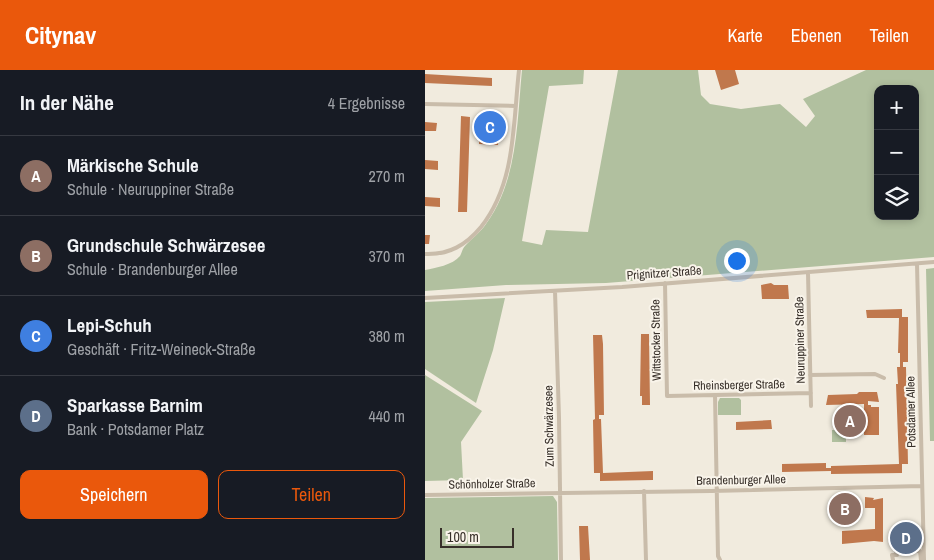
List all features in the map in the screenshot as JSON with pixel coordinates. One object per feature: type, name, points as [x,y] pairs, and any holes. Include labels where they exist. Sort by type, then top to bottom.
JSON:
[{"type":"street","points":[[425,254],[442,254],[463,244],[475,234],[495,207],[501,195],[509,167],[519,70]]},
{"type":"street","points":[[425,104],[516,106]]},
{"type":"street","name":"Prignitzer Straße","points":[[425,298],[555,291],[934,262]]},
{"type":"street","name":"Potsdamer Allee","points":[[917,264],[922,560]]},
{"type":"street","name":"Neuruppiner Straße","points":[[808,273],[811,406]]},
{"type":"street","name":"Wittstocker Straße","points":[[665,283],[667,396]]},
{"type":"street","name":"Zum Schwärzesee","points":[[555,291],[561,560]]},
{"type":"street","points":[[810,375],[875,374],[884,378]]},
{"type":"street","name":"Rheinsberger Straße","points":[[667,396],[811,393]]},
{"type":"street","points":[[715,395],[718,556],[721,560]]},
{"type":"street","name":"Brandenburger Allee","points":[[559,493],[922,486]]},
{"type":"street","points":[[644,491],[646,560]]},
{"type":"street","name":"Schönholzer Straße","points":[[425,495],[559,493]]},
{"type":"street","points":[[893,560],[892,555],[897,555],[896,551],[921,551],[922,560]]},
{"type":"green space","points":[[522,70],[584,70],[583,84],[549,86],[522,241],[542,245],[546,230],[588,232],[618,70],[698,70],[701,95],[710,104],[741,109],[780,104],[806,127],[815,116],[803,99],[866,70],[934,70],[934,257],[606,283],[506,285],[425,291],[425,270],[444,266],[457,259],[464,247],[484,227],[497,207],[510,170],[517,130]]},
{"type":"green space","points":[[934,268],[934,441],[930,441],[926,269]]},
{"type":"green space","points":[[505,298],[493,350],[476,403],[425,369],[425,302]]},
{"type":"green space","points":[[425,375],[482,411],[461,442],[463,480],[425,481]]},
{"type":"green space","points":[[720,398],[739,398],[741,400],[741,415],[718,415],[718,402]]},
{"type":"green space","points":[[832,430],[846,430],[846,442],[832,442]]},
{"type":"green space","points":[[553,496],[557,502],[558,560],[425,560],[425,498]]},
{"type":"building","points":[[715,70],[735,70],[739,84],[721,90]]},
{"type":"building","points":[[425,74],[492,78],[492,86],[425,83]]},
{"type":"building","points":[[461,116],[470,117],[467,212],[458,212]]},
{"type":"building","points":[[481,117],[499,118],[498,145],[479,144]]},
{"type":"building","points":[[425,122],[437,123],[436,131],[425,131]]},
{"type":"building","points":[[425,160],[438,161],[438,170],[425,169]]},
{"type":"building","points":[[425,197],[440,198],[440,207],[425,206]]},
{"type":"building","points":[[425,235],[430,235],[429,244],[425,244]]},
{"type":"building","points":[[771,283],[774,285],[788,285],[789,299],[762,299],[761,285]]},
{"type":"building","points":[[902,309],[902,317],[908,317],[908,362],[903,362],[903,367],[906,367],[908,464],[902,464],[902,473],[831,474],[831,471],[782,472],[782,464],[826,463],[826,468],[831,468],[831,466],[899,464],[896,384],[898,384],[897,367],[900,367],[900,353],[898,353],[899,318],[867,318],[866,310]]},
{"type":"building","points":[[641,334],[649,334],[650,405],[642,405],[642,396],[640,396]]},
{"type":"building","points":[[593,335],[602,335],[603,344],[604,415],[599,415],[599,419],[601,419],[603,473],[653,471],[653,480],[600,481],[600,473],[594,473]]},
{"type":"building","points":[[859,392],[877,392],[879,402],[868,401],[868,405],[879,407],[879,435],[864,435],[864,404],[826,405],[828,395],[857,394]]},
{"type":"building","points":[[771,420],[772,429],[736,430],[736,422]]},
{"type":"building","points":[[865,497],[874,498],[873,500],[883,498],[883,542],[842,544],[842,531],[875,529],[875,508],[865,508]]},
{"type":"building","points":[[579,526],[588,526],[590,560],[580,560]]},
{"type":"building","points":[[898,529],[913,529],[913,546],[908,544],[898,546]]},
{"type":"place","name":"Lepi-Schuh","points":[[490,127]]},
{"type":"place","name":"Märkische Schule","points":[[850,421]]},
{"type":"place","name":"Grundschule Schwärzesee","points":[[845,509]]},
{"type":"place","name":"Sparkasse Barnim","points":[[906,538]]}]
